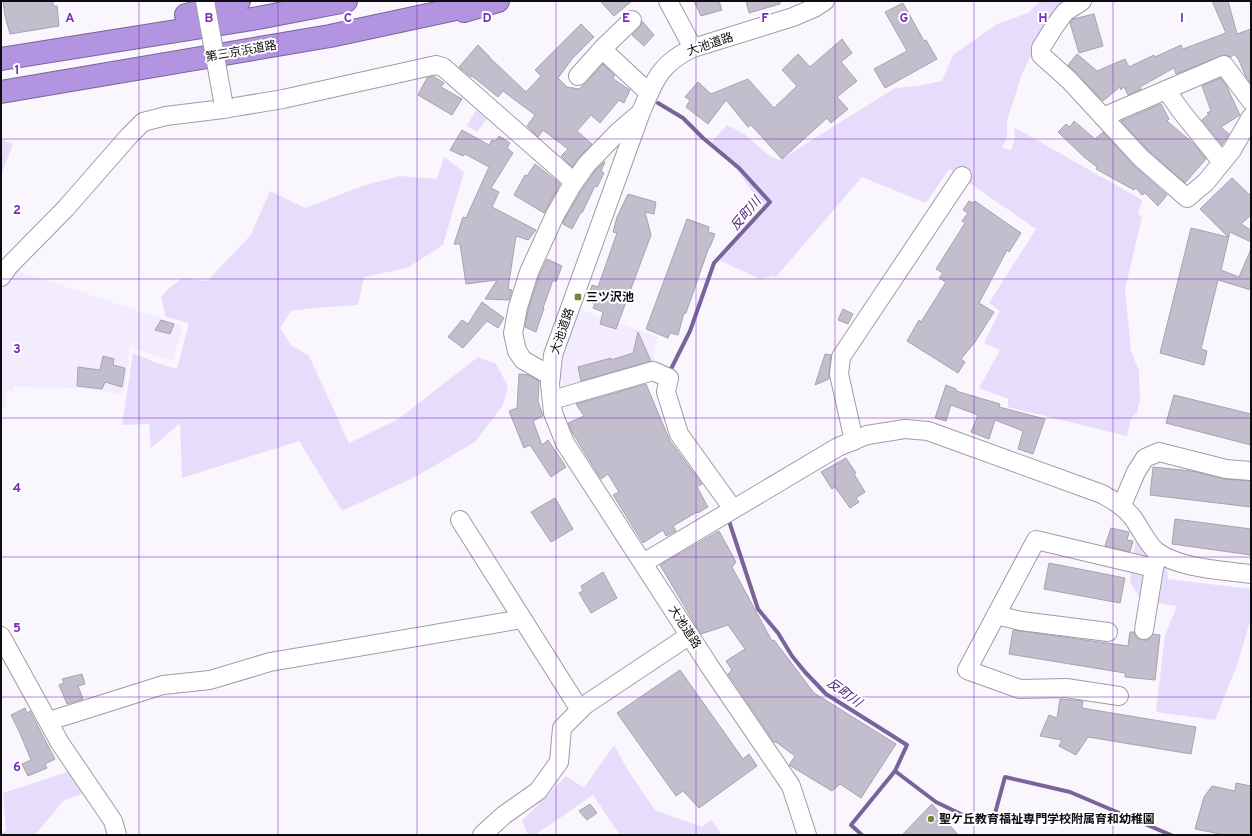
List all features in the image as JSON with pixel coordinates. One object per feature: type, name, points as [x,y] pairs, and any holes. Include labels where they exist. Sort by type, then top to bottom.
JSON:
[{"type":"highway","points":[[32,54],[239,1]]},
{"type":"highway","points":[[1,59],[258,18],[346,1]]},
{"type":"highway","name":"第三京浜道路","points":[[1,92],[330,36],[451,10],[478,1]]},
{"type":"highway","points":[[381,26],[453,14],[498,1]]},
{"type":"street","points":[[205,1],[223,105]]},
{"type":"street","points":[[668,1],[693,48]]},
{"type":"street","name":"大池道路","points":[[807,835],[791,786],[690,635],[565,443],[553,413],[551,376],[553,355],[641,112],[658,74],[680,54],[693,48],[793,17],[814,8],[825,1]]},
{"type":"street","points":[[1082,1],[1065,12],[1041,48],[1041,55],[1069,80],[1142,158],[1187,198],[1206,182],[1232,150],[1251,117]]},
{"type":"street","points":[[578,76],[602,49],[632,20]]},
{"type":"street","points":[[602,49],[649,93]]},
{"type":"street","points":[[1,277],[9,266],[66,208],[143,122],[223,105],[283,99],[436,65],[443,67],[574,182]]},
{"type":"street","points":[[1103,116],[1224,65],[1251,101]]},
{"type":"street","points":[[1166,90],[1181,112],[1222,162]]},
{"type":"street","points":[[551,376],[523,360],[517,351],[513,334],[518,307],[529,272],[555,215],[574,182],[587,164],[618,132],[641,112]]},
{"type":"street","points":[[854,440],[839,374],[841,357],[962,176]]},
{"type":"street","points":[[552,400],[653,371],[669,378],[666,392],[680,434],[733,509]]},
{"type":"street","points":[[643,563],[838,447],[867,435],[905,429],[928,431],[1102,494],[1122,505],[1156,551],[1156,560],[1144,630]]},
{"type":"street","points":[[1122,505],[1136,472],[1145,458],[1158,452],[1226,469],[1251,471]]},
{"type":"street","points":[[460,520],[580,710]]},
{"type":"street","points":[[1119,696],[1066,688],[1020,689],[967,670],[1036,540],[1156,560],[1175,560],[1193,566],[1251,574]]},
{"type":"street","points":[[996,615],[1021,621],[1108,632]]},
{"type":"street","points":[[49,721],[163,686],[210,680],[270,662],[522,619]]},
{"type":"street","points":[[482,835],[504,815],[538,792],[559,762],[562,728],[585,705],[690,635]]},
{"type":"street","points":[[1,636],[63,748],[113,821],[117,835]]},
{"type":"shaded area","points":[[1040,1],[1071,1],[1034,50],[1022,74],[1007,121],[1007,138],[1002,148],[1011,150],[1015,139],[1014,127],[1142,200],[1138,214],[1142,217],[1125,289],[1131,351],[1139,371],[1140,400],[1137,413],[1131,418],[1127,436],[1008,407],[1008,399],[979,388],[1000,350],[984,343],[1000,311],[989,303],[1036,229],[949,169],[926,203],[862,177],[776,277],[772,276],[760,279],[719,260],[765,211],[741,175],[712,142],[727,125],[743,133],[771,157],[780,160],[895,88],[917,86],[942,81],[953,55],[997,24],[1028,13]]},
{"type":"shaded area","points":[[476,110],[487,119],[477,132],[467,126]]},
{"type":"shaded area","points":[[1,139],[13,144],[1,175]]},
{"type":"shaded area","points":[[444,157],[464,172],[443,245],[407,268],[364,277],[358,305],[291,311],[280,328],[291,345],[309,356],[349,443],[397,420],[478,357],[496,364],[508,386],[503,405],[475,442],[417,476],[342,511],[299,441],[182,478],[180,423],[151,448],[149,424],[122,425],[133,353],[177,369],[189,323],[166,317],[161,297],[169,288],[183,278],[207,281],[251,235],[270,191],[305,208],[365,185],[400,176],[437,179]]},
{"type":"shaded area","points":[[13,269],[183,326],[173,361],[130,347],[124,394],[79,388],[14,387],[14,391],[8,390],[5,409],[1,409],[1,286]]},
{"type":"shaded area","points":[[579,309],[658,337],[653,353],[656,364],[563,391],[560,368],[562,356]]},
{"type":"shaded area","points":[[1136,538],[1166,562],[1168,579],[1251,589],[1251,618],[1237,665],[1215,720],[1156,712],[1165,635],[1177,606],[1141,600],[1130,582]]},
{"type":"shaded area","points":[[614,745],[629,772],[655,810],[702,827],[711,820],[722,835],[620,835],[593,795],[535,835],[528,835],[522,821],[566,776],[584,788]]},
{"type":"shaded area","points":[[73,770],[86,792],[63,801],[35,835],[1,835],[1,832],[6,831],[3,793]]},
{"type":"building","points":[[3,1],[53,1],[53,6],[57,6],[59,26],[10,34]]},
{"type":"building","points":[[600,1],[632,1],[614,16]]},
{"type":"building","points":[[694,1],[719,1],[722,10],[701,16]]},
{"type":"building","points":[[746,1],[780,1],[780,4],[749,13]]},
{"type":"building","points":[[1212,1],[1228,1],[1237,34],[1251,29],[1251,84],[1235,54],[1231,57],[1224,55],[1176,74],[1174,68],[1140,87],[1141,89],[1128,95],[1124,87],[1121,90],[1120,87],[1103,101],[1068,65],[1077,54],[1097,71],[1125,59],[1129,67],[1154,55],[1155,57],[1181,45],[1183,49],[1226,33]]},
{"type":"building","points":[[903,3],[924,41],[926,40],[937,59],[885,88],[874,69],[907,51],[885,12]]},
{"type":"building","points":[[1094,14],[1103,46],[1079,53],[1070,23],[1073,19]]},
{"type":"building","points":[[642,21],[654,35],[644,46],[632,35],[640,27]]},
{"type":"building","points":[[581,24],[594,37],[572,59],[558,78],[567,87],[579,89],[603,64],[615,76],[612,78],[630,90],[624,103],[619,100],[600,123],[591,115],[577,131],[592,144],[579,157],[572,167],[561,156],[568,149],[543,130],[538,137],[527,126],[535,115],[503,91],[498,97],[459,67],[478,45],[526,92],[541,76],[535,70]]},
{"type":"building","points":[[842,39],[852,53],[841,62],[857,81],[837,97],[848,109],[831,123],[827,118],[782,159],[751,125],[748,127],[726,100],[708,124],[686,107],[690,100],[685,97],[698,82],[711,94],[748,79],[774,108],[797,86],[782,70],[798,54],[810,67]]},
{"type":"building","points":[[433,76],[444,83],[441,87],[462,99],[452,115],[418,95],[427,78]]},
{"type":"building","points":[[1221,78],[1227,87],[1240,115],[1221,127],[1229,134],[1222,145],[1202,120],[1209,114],[1207,113],[1211,111],[1202,86]]},
{"type":"building","points":[[1161,104],[1169,119],[1167,121],[1194,144],[1206,159],[1185,183],[1148,150],[1121,121]]},
{"type":"building","points":[[1074,121],[1095,139],[1103,132],[1134,166],[1167,195],[1158,206],[1145,193],[1142,195],[1136,188],[1134,190],[1096,169],[1097,167],[1084,157],[1058,132],[1066,124],[1070,127]]},
{"type":"building","points":[[462,130],[489,145],[492,140],[496,141],[499,136],[510,143],[507,148],[513,153],[491,188],[499,192],[492,207],[536,230],[528,240],[516,236],[508,289],[512,290],[509,300],[485,299],[497,280],[466,284],[460,244],[454,244],[463,217],[466,218],[489,167],[465,154],[463,156],[450,150]]},
{"type":"building","points":[[604,162],[601,171],[604,173],[597,187],[595,186],[582,213],[581,212],[572,229],[563,224],[581,191],[595,171]]},
{"type":"building","points":[[535,164],[560,184],[544,213],[514,195],[525,175],[527,176]]},
{"type":"building","points":[[1232,178],[1251,196],[1251,215],[1241,224],[1251,230],[1251,242],[1230,232],[1221,270],[1239,277],[1251,249],[1251,290],[1218,280],[1201,349],[1207,351],[1204,365],[1160,353],[1191,228],[1228,237],[1200,209]]},
{"type":"building","points":[[628,194],[656,202],[654,214],[645,212],[651,235],[616,329],[600,324],[603,312],[593,308],[595,303],[592,303],[592,300],[588,298],[592,285],[598,287],[617,233],[613,232],[617,217]]},
{"type":"building","points":[[969,201],[973,203],[975,201],[1021,233],[1009,252],[1007,250],[979,303],[994,312],[975,342],[961,359],[965,362],[958,373],[907,341],[919,320],[921,322],[946,282],[939,278],[943,273],[936,269],[965,223],[962,221],[968,213],[963,210]]},
{"type":"building","points":[[687,219],[709,227],[708,232],[715,234],[686,313],[684,313],[678,335],[670,333],[668,338],[646,329]]},
{"type":"building","points":[[547,259],[562,266],[556,282],[553,280],[536,332],[525,327],[528,310],[539,276]]},
{"type":"building","points":[[482,302],[504,318],[498,328],[487,321],[463,348],[448,337],[462,320],[468,324]]},
{"type":"building","points":[[843,309],[853,314],[848,324],[838,320]]},
{"type":"building","points":[[161,320],[174,324],[170,334],[155,330]]},
{"type":"building","points":[[638,332],[651,361],[581,381],[578,367],[611,358],[611,360],[633,353]]},
{"type":"building","points":[[825,354],[831,355],[829,379],[815,385]]},
{"type":"building","points":[[103,356],[114,359],[113,365],[125,368],[122,387],[105,382],[102,389],[77,386],[78,367],[100,370]]},
{"type":"building","points":[[519,374],[529,375],[539,381],[538,401],[543,416],[533,421],[542,445],[548,440],[566,467],[551,477],[530,445],[524,448],[509,411],[517,408]]},
{"type":"building","points":[[646,384],[670,441],[702,484],[697,487],[708,507],[673,526],[676,531],[666,536],[663,530],[643,543],[613,495],[619,492],[608,474],[601,479],[568,423],[584,416],[576,404]]},
{"type":"building","points":[[946,385],[956,389],[956,391],[1000,404],[999,407],[1045,419],[1033,454],[1018,449],[1023,431],[995,420],[989,439],[971,432],[978,415],[951,405],[946,421],[935,418]]},
{"type":"building","points":[[1174,395],[1251,414],[1251,445],[1166,423]]},
{"type":"building","points":[[846,458],[856,473],[854,474],[865,492],[856,498],[859,502],[850,508],[835,487],[832,489],[821,472]]},
{"type":"building","points":[[1153,467],[1192,471],[1225,479],[1251,481],[1251,507],[1150,495]]},
{"type":"building","points":[[555,498],[573,529],[551,542],[531,512]]},
{"type":"building","points":[[1175,519],[1251,529],[1251,555],[1172,544]]},
{"type":"building","points":[[1111,528],[1129,532],[1127,540],[1133,541],[1130,552],[1105,546]]},
{"type":"building","points":[[719,531],[736,562],[732,567],[772,641],[774,640],[814,693],[896,744],[861,798],[840,784],[832,791],[789,765],[795,756],[774,742],[728,674],[732,670],[726,661],[745,649],[728,625],[701,634],[660,565]]},
{"type":"building","points":[[1049,563],[1125,578],[1120,603],[1044,589]]},
{"type":"building","points":[[603,572],[617,598],[591,613],[579,593],[583,591],[581,586]]},
{"type":"building","points":[[1013,630],[1128,646],[1130,632],[1134,632],[1137,638],[1143,640],[1148,640],[1153,634],[1160,635],[1155,680],[1125,677],[1125,673],[1009,654]]},
{"type":"building","points":[[680,670],[743,759],[749,754],[757,766],[699,808],[683,791],[676,796],[617,713]]},
{"type":"building","points":[[82,674],[85,684],[78,686],[83,699],[67,704],[59,685],[64,683],[62,679]]},
{"type":"building","points":[[1060,699],[1083,701],[1082,708],[1196,727],[1191,754],[1088,737],[1076,755],[1059,746],[1062,740],[1040,736],[1049,715],[1057,718]]},
{"type":"building","points":[[25,708],[27,713],[30,711],[55,759],[45,764],[47,768],[28,776],[22,764],[31,760],[11,715]]},
{"type":"building","points":[[1236,783],[1251,786],[1251,835],[1225,835],[1195,829],[1204,797],[1212,786],[1235,791]]},
{"type":"building","points":[[590,804],[597,813],[587,820],[579,811]]},
{"type":"building","name":"聖ケ丘教育福祉専門学校附属育和幼稚園","points":[[932,804],[958,835],[902,835]]},
{"type":"waterway","name":"反町川","points":[[658,103],[683,118],[703,138],[739,168],[770,202],[714,263],[690,331],[671,369]]},
{"type":"waterway","name":"反町川","points":[[728,518],[758,609],[778,633],[792,656],[826,694],[907,745],[895,771],[851,825],[862,835]]},
{"type":"waterway","points":[[895,771],[936,802],[965,816],[994,817],[1005,777],[1070,792],[1171,835]]},
{"type":"place","name":"三ツ沢池","points":[[578,297]]},
{"type":"place","name":"聖ケ丘教育福祉専門学校附属育和幼稚園","points":[[931,819]]}]
